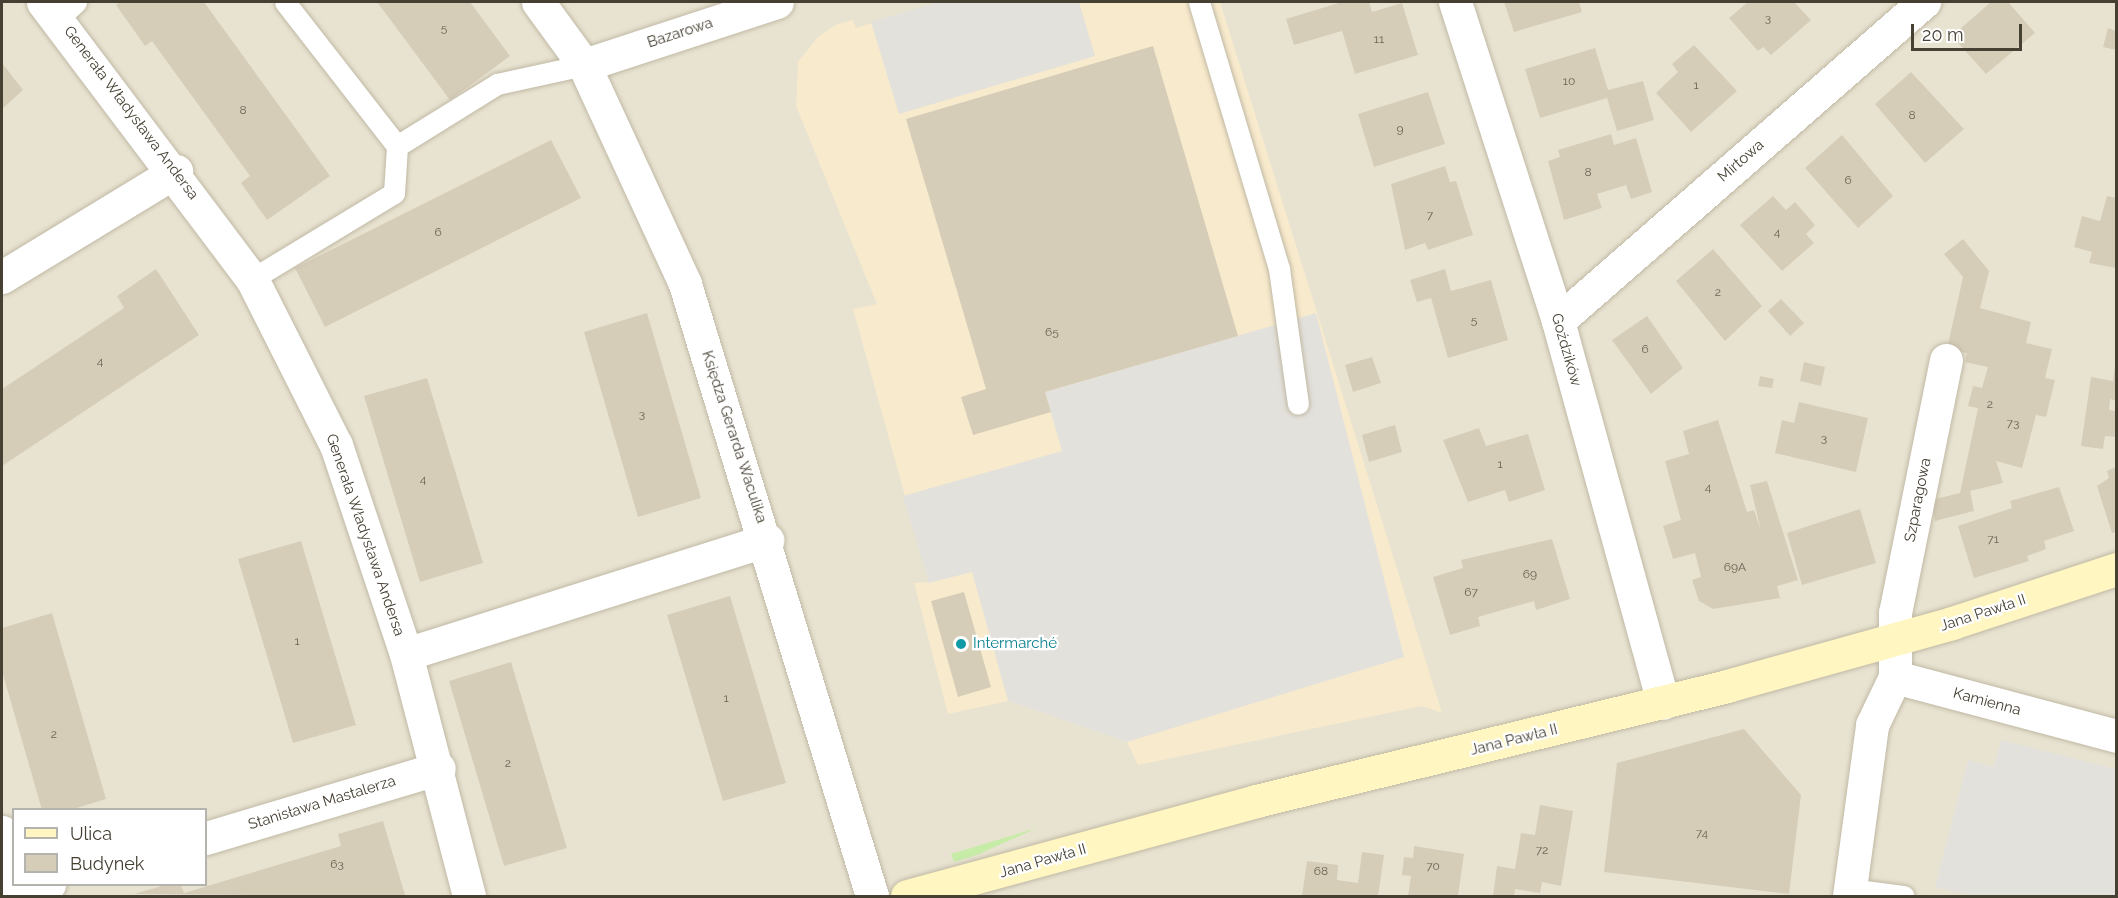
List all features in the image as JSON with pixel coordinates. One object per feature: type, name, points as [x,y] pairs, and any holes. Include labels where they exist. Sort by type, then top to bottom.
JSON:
[{"type":"street","name":"Księdza Gerarda Waculika","points":[[538,2],[584,65],[685,284],[767,540],[872,897]]},
{"type":"street","name":"Bazarowa","points":[[584,65],[777,2]]},
{"type":"street","name":"Goździków","points":[[1455,2],[1558,321],[1663,703]]},
{"type":"street","name":"Mirtowa","points":[[1558,321],[1924,2]]},
{"type":"street","name":"Generała Władysława Andersa","points":[[60,7],[252,279],[336,445],[405,654],[439,768],[469,897]]},
{"type":"street","points":[[2,277],[176,171]]},
{"type":"street","name":"Szparagowa","points":[[1894,640],[1946,360]]},
{"type":"street","points":[[405,654],[767,540]]},
{"type":"street","name":"Jana Pawła II","points":[[907,897],[1256,801],[1663,703],[1894,640],[2116,569]]},
{"type":"street","points":[[1849,893],[1872,725],[1895,677],[1894,640]]},
{"type":"street","name":"Kamienna","points":[[1895,677],[2116,736]]},
{"type":"street","name":"Stanisława Mastalerza","points":[[207,838],[439,768]]},
{"type":"street","points":[[2,832],[12,860]]},
{"type":"lane","points":[[252,279],[394,193],[397,146],[285,2]]},
{"type":"lane","points":[[1199,2],[1279,269],[1298,404]]},
{"type":"lane","points":[[397,146],[497,84],[584,65]]},
{"type":"lane","points":[[1849,893],[1904,897]]},
{"type":"shaded area","points":[[2,2],[2116,2],[2116,896],[2,896]]},
{"type":"shaded area","points":[[939,2],[1079,2],[1095,56],[899,114],[871,22]]},
{"type":"shaded area","points":[[943,2],[1220,2],[1442,713],[1422,706],[1138,765],[1127,742],[1008,701],[948,714],[914,583],[929,582],[853,309],[877,304],[796,106],[798,62],[818,37],[835,25],[853,20],[856,28]]},
{"type":"shaded area","points":[[1316,313],[1404,657],[1127,742],[1008,701],[972,572],[929,583],[903,496],[1062,451],[1045,392]]},
{"type":"shaded area","points":[[2001,740],[2116,769],[2116,896],[1973,896],[1935,887],[1968,760],[1994,767]]},
{"type":"green space","points":[[1037,828],[977,855],[954,862],[951,854]]},
{"type":"building","points":[[120,2],[204,2],[330,176],[267,220],[241,183],[250,176],[152,41],[145,46],[116,5]]},
{"type":"building","points":[[377,2],[470,2],[510,56],[450,100]]},
{"type":"building","points":[[1342,2],[1369,2],[1372,12],[1402,3],[1418,55],[1355,74],[1342,31],[1294,45],[1286,19]]},
{"type":"building","points":[[1504,2],[1579,2],[1582,12],[1514,32]]},
{"type":"building","points":[[1748,2],[1794,2],[1811,20],[1771,55],[1763,47],[1758,51],[1729,18]]},
{"type":"building","points":[[1991,2],[2008,2],[2035,33],[1986,74],[1952,36]]},
{"type":"building","points":[[2108,28],[2116,31],[2116,50],[2103,47]]},
{"type":"building","points":[[1694,45],[1737,91],[1691,132],[1656,93],[1678,72],[1672,64]]},
{"type":"building","points":[[1153,46],[1238,336],[1045,392],[1051,412],[973,435],[961,397],[986,389],[906,119]]},
{"type":"building","points":[[1595,48],[1608,90],[1643,81],[1654,120],[1617,131],[1607,98],[1540,118],[1525,69]]},
{"type":"building","points":[[2,63],[23,90],[2,109]]},
{"type":"building","points":[[1911,72],[1964,129],[1925,163],[1875,104]]},
{"type":"building","points":[[1428,92],[1445,144],[1374,167],[1358,114]]},
{"type":"building","points":[[1611,134],[1614,145],[1636,138],[1652,192],[1631,199],[1626,185],[1597,194],[1602,208],[1564,220],[1548,161],[1560,157],[1558,150]]},
{"type":"building","points":[[1842,135],[1893,196],[1858,228],[1805,168]]},
{"type":"building","points":[[551,140],[581,198],[325,327],[295,268]]},
{"type":"building","points":[[1445,166],[1450,182],[1456,181],[1473,235],[1428,250],[1425,243],[1405,250],[1391,184]]},
{"type":"building","points":[[1773,196],[1786,210],[1795,202],[1815,225],[1806,234],[1814,243],[1782,271],[1740,225]]},
{"type":"building","points":[[2107,196],[2116,198],[2116,268],[2089,263],[2092,252],[2074,247],[2082,216],[2100,221]]},
{"type":"building","points":[[1963,239],[1989,271],[1980,308],[2031,322],[2026,343],[2052,349],[2045,378],[2055,380],[2046,417],[2036,415],[2022,468],[1996,461],[2003,483],[1970,491],[1974,511],[1935,521],[1931,500],[1960,493],[1978,408],[1968,406],[1973,386],[1982,388],[1988,367],[1965,362],[1967,353],[1947,349],[1963,277],[1944,254]]},
{"type":"building","points":[[1713,249],[1762,306],[1725,341],[1676,281]]},
{"type":"building","points":[[156,269],[199,335],[2,466],[2,389],[124,308],[117,296]]},
{"type":"building","points":[[1445,269],[1451,291],[1491,280],[1508,340],[1448,358],[1431,298],[1417,302],[1410,280]]},
{"type":"building","points":[[1781,299],[1804,323],[1790,336],[1768,311]]},
{"type":"building","points":[[647,313],[701,498],[638,517],[584,332]]},
{"type":"building","points":[[1647,316],[1683,368],[1651,394],[1612,340]]},
{"type":"building","points":[[1372,357],[1381,383],[1353,392],[1345,365]]},
{"type":"building","points":[[1804,362],[1825,367],[1821,386],[1800,381]]},
{"type":"building","points":[[2115,364],[2116,401],[2110,399],[2109,410],[2116,411],[2116,437],[2105,436],[2103,449],[2081,446],[2091,377],[2113,381]]},
{"type":"building","points":[[1760,376],[1774,379],[1772,388],[1758,386]]},
{"type":"building","points":[[427,378],[483,563],[420,582],[364,396]]},
{"type":"building","points":[[1799,402],[1868,418],[1856,472],[1775,453],[1782,420],[1794,423]]},
{"type":"building","points":[[1718,420],[1747,512],[1754,510],[1761,531],[1750,485],[1767,481],[1798,580],[1777,586],[1780,598],[1713,609],[1699,601],[1692,580],[1701,577],[1695,553],[1673,559],[1663,526],[1681,520],[1665,461],[1689,454],[1683,431]]},
{"type":"building","points":[[1395,425],[1402,452],[1369,462],[1362,435]]},
{"type":"building","points":[[1479,428],[1486,446],[1528,434],[1545,490],[1509,502],[1505,490],[1468,502],[1443,440]]},
{"type":"building","points":[[2116,467],[2116,532],[2112,533],[2097,486],[2109,478],[2107,471]]},
{"type":"building","points":[[2059,487],[2074,531],[2044,541],[2046,549],[2027,556],[2029,561],[1974,578],[1958,526],[2012,508],[2010,501]]},
{"type":"building","points":[[1860,509],[1876,563],[1802,585],[1787,533]]},
{"type":"building","points":[[1552,539],[1570,599],[1536,610],[1534,601],[1478,617],[1480,626],[1450,635],[1433,577],[1463,568],[1461,560]]},
{"type":"building","points":[[301,541],[356,725],[293,743],[238,559]]},
{"type":"building","name":"Intermarché","points":[[964,592],[991,687],[958,697],[931,601]]},
{"type":"building","points":[[730,596],[786,783],[723,801],[667,615]]},
{"type":"building","points":[[52,613],[106,799],[77,808],[41,808],[2,671],[2,628]]},
{"type":"building","points":[[511,662],[567,848],[504,866],[449,681]]},
{"type":"building","points":[[1744,729],[1801,795],[1789,894],[1604,872],[1617,763]]},
{"type":"building","points":[[1540,805],[1573,811],[1561,886],[1542,882],[1540,893],[1515,889],[1514,896],[1493,896],[1497,866],[1515,869],[1521,833],[1535,835]]},
{"type":"building","points":[[383,821],[405,895],[134,894],[162,886],[181,886],[184,893],[341,846],[338,834]]},
{"type":"building","points":[[1414,846],[1464,854],[1458,896],[1408,896],[1411,876],[1402,875],[1404,857],[1413,858]]},
{"type":"building","points":[[1362,852],[1384,855],[1378,896],[1302,896],[1307,861],[1338,865],[1337,880],[1358,883]]},
{"type":"place","name":"Intermarché","points":[[961,644]]}]
